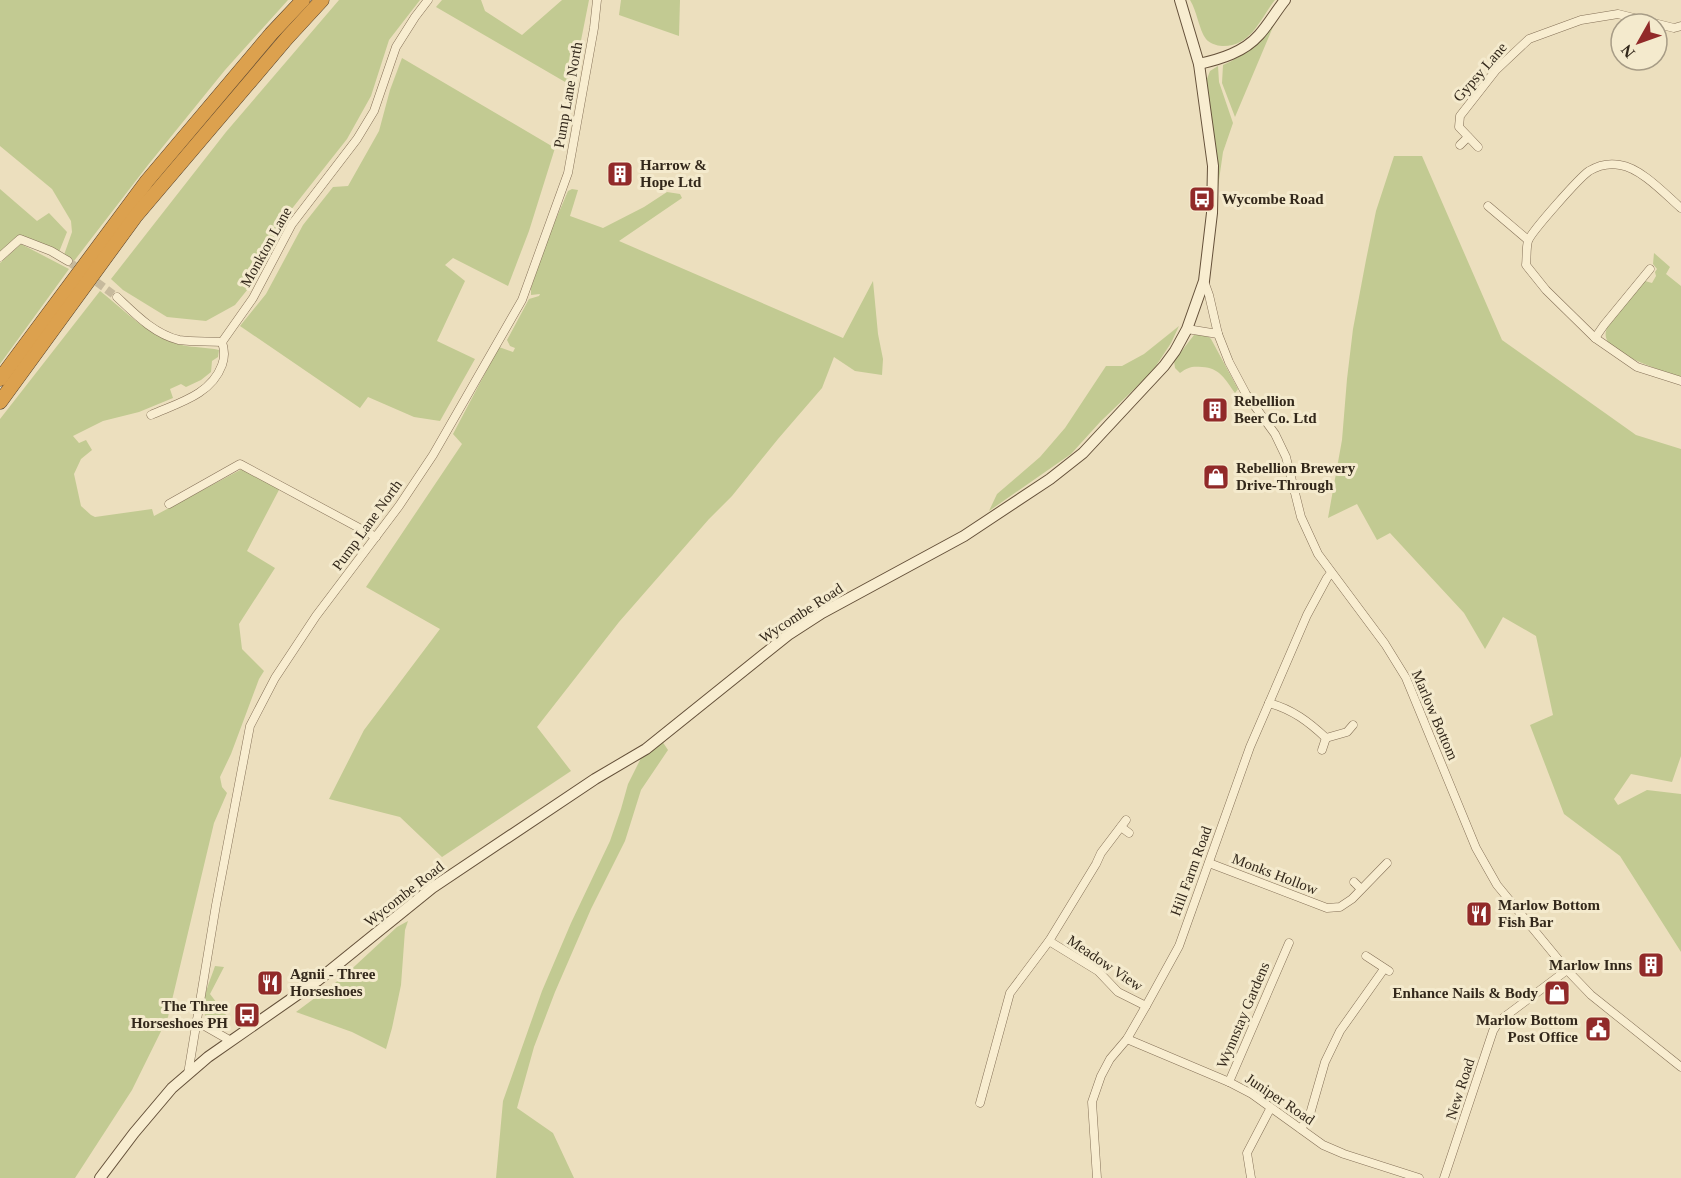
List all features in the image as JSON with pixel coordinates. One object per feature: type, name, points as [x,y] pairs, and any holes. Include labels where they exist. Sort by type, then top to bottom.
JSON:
[{"type":"highway","points":[[0,379],[147,182],[271,34],[303,0]]},
{"type":"highway","points":[[0,402],[135,217],[322,0]]},
{"type":"street","name":"Monkton Lane","points":[[222,342],[253,298],[292,224],[357,139],[374,111],[396,47],[428,0]]},
{"type":"street","name":"Pump Lane North","points":[[188,1074],[250,726],[275,678],[316,616],[434,455],[522,300],[568,173],[597,0]]},
{"type":"street","name":"Wycombe Road","points":[[100,1178],[172,1088],[208,1057],[317,981],[432,888],[595,779],[646,749],[788,635],[964,536],[1050,479],[1083,453],[1164,366],[1187,329],[1204,280],[1210,241],[1213,166],[1199,64],[1180,0]]},
{"type":"street","points":[[1199,64],[1220,59],[1240,50],[1258,36],[1285,0]]},
{"type":"street","name":"Gypsy Lane","points":[[1468,137],[1459,127],[1460,116],[1496,69],[1529,39],[1581,20],[1618,14],[1674,28],[1681,26]]},
{"type":"street","points":[[1460,145],[1468,137],[1478,147]]},
{"type":"street","points":[[1681,208],[1638,172],[1624,165],[1608,164],[1590,170],[1576,183],[1528,240],[1526,265],[1546,290],[1595,338],[1637,367],[1681,381]]},
{"type":"street","points":[[1488,206],[1518,234],[1528,240]]},
{"type":"street","points":[[0,257],[20,239],[51,251],[68,261]]},
{"type":"street","points":[[1595,338],[1649,273]]},
{"type":"street","name":"Marlow Bottom","points":[[1204,280],[1218,334],[1229,362],[1246,394],[1275,434],[1286,457],[1301,517],[1318,554],[1385,645],[1406,678],[1476,848],[1490,875],[1567,970],[1591,995],[1681,1067]]},
{"type":"street","points":[[117,297],[147,324],[164,334],[180,340],[222,342],[225,349],[218,374],[211,384],[200,393],[151,415]]},
{"type":"street","points":[[1187,329],[1218,334]]},
{"type":"street","points":[[169,504],[240,464],[376,537]]},
{"type":"street","name":"Hill Farm Road","points":[[1097,1178],[1092,1102],[1101,1076],[1110,1059],[1127,1038],[1179,946],[1250,747],[1307,615],[1331,573]]},
{"type":"street","points":[[1269,703],[1282,706],[1307,720],[1326,738]]},
{"type":"street","points":[[1326,738],[1347,732],[1353,725]]},
{"type":"street","points":[[1322,750],[1326,738]]},
{"type":"street","name":"Meadow View","points":[[984,1098],[1010,993],[1083,893],[1101,853],[1123,823],[1129,833]]},
{"type":"street","name":"Monks Hollow","points":[[1209,862],[1327,908],[1340,907],[1352,899],[1387,863]]},
{"type":"street","points":[[1354,882],[1361,889]]},
{"type":"street","name":"Meadow View","points":[[1049,942],[1098,971],[1118,992],[1146,1006]]},
{"type":"street","name":"Wynnstay Gardens","points":[[1229,1082],[1286,961],[1289,943]]},
{"type":"street","points":[[1301,1129],[1310,1114],[1325,1062],[1340,1031],[1387,970],[1366,956]]},
{"type":"street","name":"New Road","points":[[1444,1178],[1493,1030],[1499,1021],[1567,970]]},
{"type":"street","points":[[196,1021],[231,1041]]},
{"type":"street","name":"Juniper Road","points":[[1127,1038],[1252,1094],[1323,1145],[1419,1178]]},
{"type":"street","points":[[1251,1178],[1247,1153],[1270,1109]]},
{"type":"green space","points":[[0,0],[288,0],[225,70],[74,261],[64,255],[72,232],[71,221],[52,189],[0,146]]},
{"type":"green space","points":[[339,0],[420,0],[389,40],[371,96],[347,139],[283,220],[256,279],[235,305],[206,321],[167,317],[123,290],[111,279],[226,132]]},
{"type":"green space","points":[[442,0],[481,0],[485,11],[522,35],[562,0],[589,0],[572,86],[436,7]]},
{"type":"green space","points":[[621,0],[680,0],[679,36],[619,15]]},
{"type":"green space","points":[[1190,0],[1275,0],[1248,37],[1232,45],[1222,46],[1206,39]]},
{"type":"green space","points":[[1275,22],[1235,117],[1222,83],[1223,65],[1252,47]]},
{"type":"green space","points":[[402,58],[555,148],[529,231],[508,286],[453,258],[445,265],[465,281],[437,341],[475,359],[440,421],[414,417],[368,397],[360,408],[240,326],[266,294],[303,225],[333,187],[348,186],[379,131],[390,90]]},
{"type":"green space","points":[[1218,66],[1219,82],[1233,123],[1223,152],[1218,187],[1205,84],[1210,71]]},
{"type":"green space","points":[[1394,156],[1422,156],[1502,340],[1636,435],[1681,449],[1681,756],[1672,782],[1631,774],[1614,799],[1618,805],[1647,790],[1681,794],[1681,952],[1620,856],[1564,814],[1530,725],[1553,715],[1536,636],[1503,617],[1485,649],[1464,613],[1390,533],[1377,540],[1357,504],[1328,518],[1342,440],[1353,329],[1376,211]]},
{"type":"green space","points":[[0,189],[37,221],[49,213],[67,232],[59,252],[18,236],[0,252]]},
{"type":"green space","points":[[578,190],[570,216],[603,228],[667,192],[680,194],[682,198],[619,241],[843,338],[873,281],[883,359],[882,375],[855,371],[834,357],[822,388],[732,496],[619,622],[537,727],[571,771],[442,857],[400,817],[329,799],[364,730],[440,629],[366,587],[462,444],[453,434],[499,347],[513,352],[515,348],[510,346],[507,340],[529,299],[540,294],[531,295],[531,288],[547,240],[568,191]]},
{"type":"green space","points":[[21,244],[69,269],[0,364],[0,263]]},
{"type":"green space","points":[[1654,253],[1670,267],[1666,274],[1681,286],[1681,377],[1621,353],[1608,342],[1606,337],[1607,328],[1642,283],[1645,281],[1652,283],[1656,276],[1657,269],[1653,264]]},
{"type":"green space","points":[[100,291],[160,337],[182,345],[219,350],[218,357],[212,361],[211,372],[186,387],[181,384],[170,389],[173,398],[139,412],[103,421],[73,436],[79,443],[86,440],[92,450],[81,459],[74,474],[81,506],[95,517],[152,509],[154,516],[242,469],[281,486],[247,551],[275,568],[239,624],[242,649],[264,671],[220,777],[222,787],[227,793],[214,823],[168,1017],[132,1090],[75,1178],[0,1178],[0,419]]},
{"type":"green space","points":[[1179,326],[1152,372],[1101,421],[1071,454],[989,511],[997,494],[1040,457],[1065,428],[1106,366],[1122,366],[1144,354]]},
{"type":"green space","points":[[1200,334],[1211,339],[1238,389],[1235,393],[1218,372],[1208,368],[1193,367],[1180,373],[1175,368],[1174,361],[1194,335]]},
{"type":"green space","points":[[662,741],[668,750],[641,790],[625,841],[591,909],[555,992],[534,1047],[517,1108],[553,1133],[574,1178],[496,1178],[503,1101],[542,991],[610,841],[628,784],[641,758]]},
{"type":"green space","points":[[408,921],[405,930],[401,985],[386,1049],[352,1032],[296,1012],[343,977],[397,927]]},
{"type":"green space","points":[[215,966],[224,967],[210,994],[226,1015],[217,1023],[208,1021],[204,1008]]},
{"type":"tunnel","points":[[68,261],[117,297]]},
{"type":"place","name":"Harrow & Hope Ltd","points":[[620,174]]},
{"type":"place","name":"Wycombe Road","points":[[1202,199]]},
{"type":"place","name":"Rebellion Beer Co. Ltd","points":[[1215,410]]},
{"type":"place","name":"Rebellion Brewery Drive-Through","points":[[1216,477]]},
{"type":"place","name":"Marlow Bottom Fish Bar","points":[[1479,914]]},
{"type":"place","name":"Marlow Inns","points":[[1651,965]]},
{"type":"place","name":"Agnii - Three Horseshoes","points":[[270,983]]},
{"type":"place","name":"Enhance Nails & Body","points":[[1557,993]]},
{"type":"place","name":"The Three Horseshoes PH","points":[[247,1015]]},
{"type":"place","name":"Marlow Bottom Post Office","points":[[1598,1029]]}]
